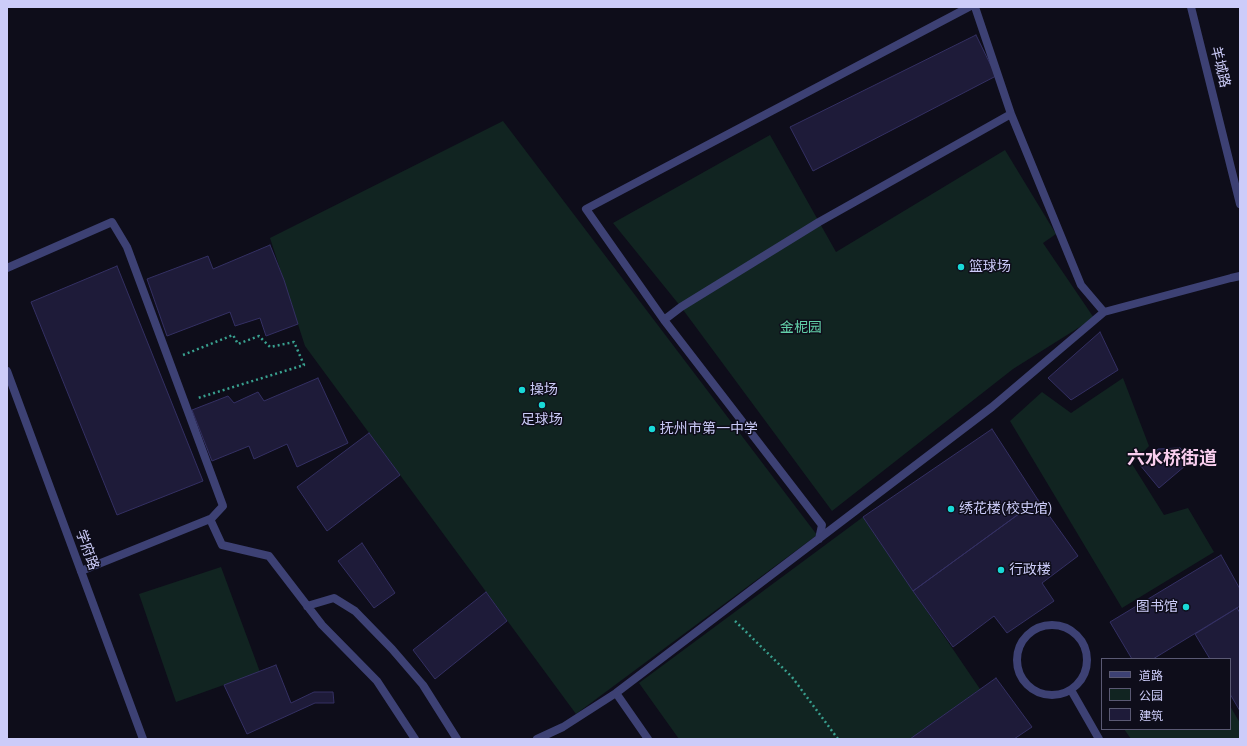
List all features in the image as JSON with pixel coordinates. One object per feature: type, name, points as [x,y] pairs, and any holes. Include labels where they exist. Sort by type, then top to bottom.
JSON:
[{"type":"street","points":[[819,539],[822,525],[664,320],[586,209],[970,7]]},
{"type":"street","points":[[975,7],[1011,114],[1081,285],[1104,312]]},
{"type":"street","name":"羊城路","points":[[1191,7],[1238,188],[1240,204]]},
{"type":"street","points":[[664,320],[681,307],[819,222],[1011,114]]},
{"type":"street","points":[[7,268],[112,222],[127,247],[223,506],[210,520],[81,571]]},
{"type":"street","points":[[537,739],[563,727],[616,693],[992,407],[1104,312],[1240,276]]},
{"type":"street","name":"学府路","points":[[7,371],[143,739]]},
{"type":"street","points":[[210,520],[222,545],[269,556],[322,625],[377,681],[415,739]]},
{"type":"street","points":[[308,606],[334,598],[355,611],[392,649],[423,685],[458,739]]},
{"type":"street","points":[[1046,625],[1056,625],[1068,628],[1078,636],[1084,646],[1088,658],[1086,670],[1081,682],[1072,690],[1060,695],[1048,696],[1036,692],[1026,685],[1019,675],[1016,663],[1017,651],[1021,642],[1036,628],[1046,625]]},
{"type":"street","points":[[1072,690],[1099,739]]},
{"type":"street","points":[[616,693],[648,739]]},
{"type":"path","points":[[169,360],[234,335],[238,344],[259,336],[270,347],[294,342],[304,365],[184,402]]},
{"type":"path","points":[[724,610],[792,676],[838,739]]},
{"type":"green space","name":"操场","points":[[503,121],[817,535],[576,714],[305,346],[270,238]]},
{"type":"green space","name":"金柅园","points":[[770,135],[836,252],[1005,150],[1056,234],[1043,243],[1094,318],[1013,369],[832,511],[681,307],[613,223]]},
{"type":"green space","points":[[1123,378],[1149,446],[1132,464],[1164,515],[1188,508],[1214,552],[1122,608],[1010,421],[1042,392],[1071,413]]},
{"type":"green space","points":[[863,517],[980,689],[910,739],[679,739],[639,683]]},
{"type":"green space","points":[[221,567],[260,672],[176,702],[139,594]]},
{"type":"green space","points":[[1231,708],[1240,723],[1240,739],[1131,739],[1125,730],[1231,730]]},
{"type":"building","points":[[976,35],[996,76],[813,171],[790,127]]},
{"type":"building","points":[[270,245],[284,280],[298,324],[266,336],[260,318],[235,326],[230,312],[167,336],[147,279],[208,256],[213,269]]},
{"type":"building","points":[[117,266],[203,481],[117,515],[31,302]]},
{"type":"building","points":[[1100,332],[1118,370],[1071,400],[1048,378]]},
{"type":"building","points":[[318,378],[348,443],[297,467],[287,444],[254,459],[249,446],[212,461],[192,410],[228,396],[234,403],[258,392],[264,401]]},
{"type":"building","name":"绣花楼(校史馆)","points":[[992,429],[1038,500],[913,591],[863,517]]},
{"type":"building","points":[[369,433],[400,475],[327,531],[297,487]]},
{"type":"building","points":[[1180,448],[1192,460],[1159,488],[1140,465],[1158,449]]},
{"type":"building","name":"行政楼","points":[[1038,500],[1078,556],[1042,583],[1054,601],[1007,633],[994,616],[953,647],[913,591]]},
{"type":"building","points":[[362,543],[395,593],[374,608],[338,561]]},
{"type":"building","name":"图书馆","points":[[1221,555],[1240,589],[1240,606],[1155,658],[1131,658],[1110,622]]},
{"type":"building","points":[[486,592],[507,621],[435,679],[413,650]]},
{"type":"building","points":[[1237,608],[1240,613],[1240,711],[1231,696],[1231,658],[1209,658],[1195,634]]},
{"type":"building","points":[[276,665],[291,703],[314,692],[333,692],[334,703],[315,703],[247,734],[224,685]]},
{"type":"building","points":[[996,678],[1032,727],[1014,739],[910,739]]},
{"type":"place","name":"篮球场","points":[[961,267]]},
{"type":"place","name":"操场","points":[[522,390]]},
{"type":"place","name":"足球场","points":[[542,405]]},
{"type":"place","name":"抚州市第一中学","points":[[652,429]]},
{"type":"place","name":"绣花楼(校史馆)","points":[[951,509]]},
{"type":"place","name":"行政楼","points":[[1001,570]]},
{"type":"place","name":"图书馆","points":[[1186,607]]},
{"type":"district","name":"六水桥街道","points":[[1172,459]]}]
